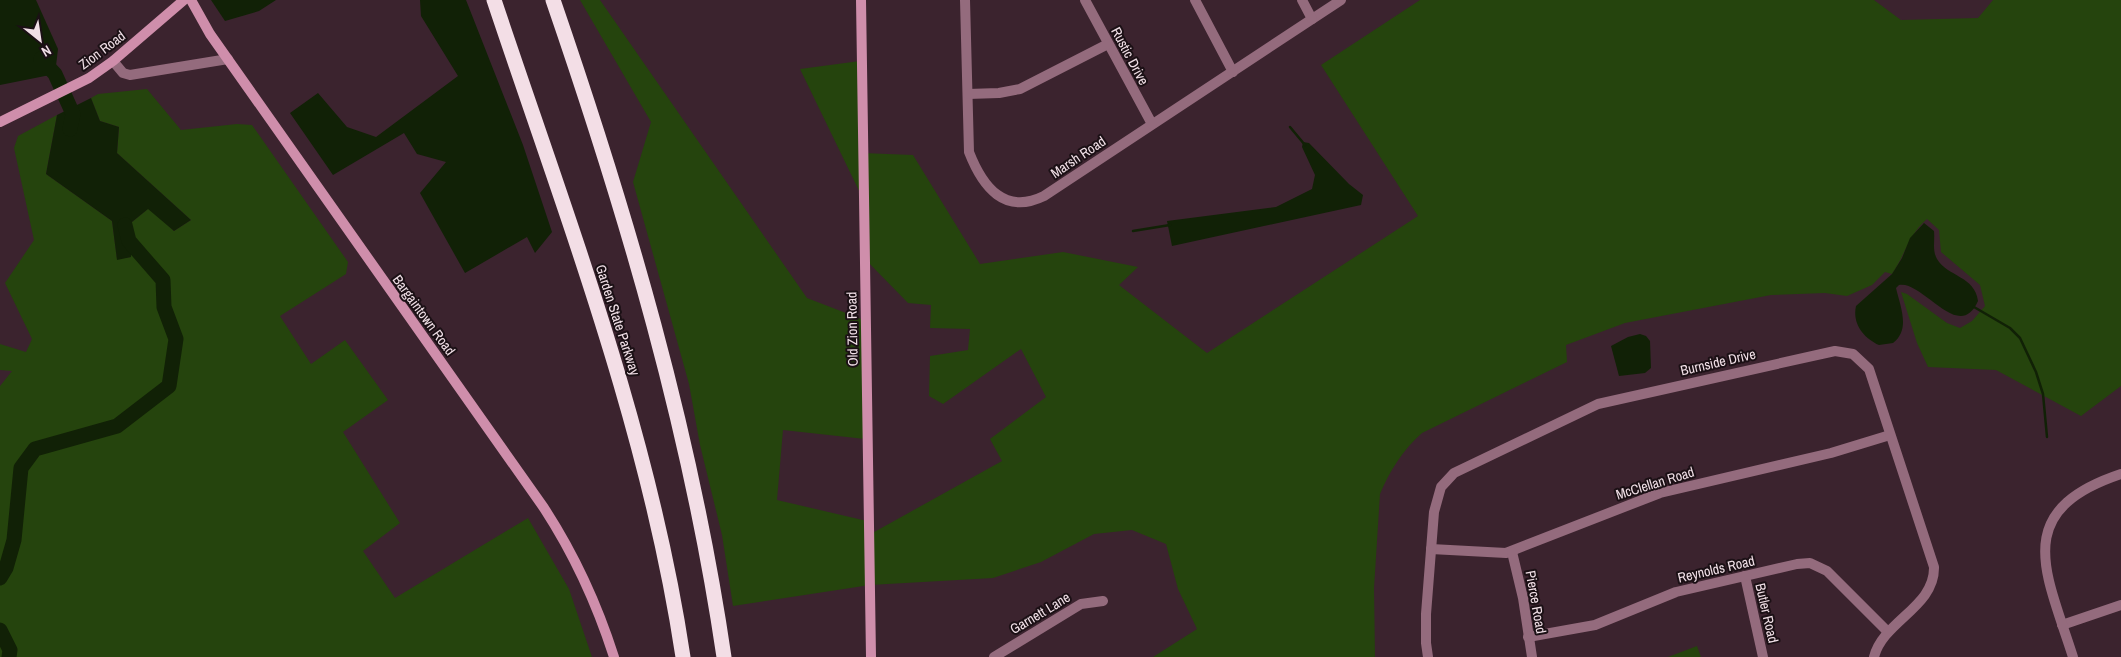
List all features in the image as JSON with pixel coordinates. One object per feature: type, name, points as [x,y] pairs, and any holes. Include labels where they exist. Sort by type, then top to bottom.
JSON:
[{"type":"highway","name":"Garden State Parkway","points":[[494,0],[563,201],[619,376],[642,456],[664,552],[683,657]]},
{"type":"highway","points":[[553,0],[617,193],[668,373],[690,468],[724,657]]},
{"type":"street","name":"Zion Road","points":[[0,122],[60,94],[113,62],[184,0]]},
{"type":"street","name":"Bargaintown Road","points":[[191,0],[228,58],[544,508],[567,545],[588,587],[614,657]]},
{"type":"street","name":"Old Zion Road","points":[[861,0],[871,657]]},
{"type":"street","name":"Marsh Road","points":[[965,0],[968,144],[972,158],[997,196],[1014,203],[1025,204],[1044,196],[1341,0]]},
{"type":"street","name":"Rustic Drive","points":[[1086,0],[1152,124]]},
{"type":"street","points":[[1195,0],[1233,72]]},
{"type":"street","points":[[1302,0],[1312,19]]},
{"type":"street","points":[[968,94],[999,93],[1020,89],[1108,44]]},
{"type":"street","points":[[113,62],[123,73],[130,76],[228,58]]},
{"type":"street","name":"Burnside Drive","points":[[1428,657],[1426,614],[1436,499],[1444,484],[1454,473],[1582,410],[1612,400],[1829,351],[1853,354],[1869,370],[1931,555],[1934,573],[1926,594],[1888,632],[1876,650],[1874,657]]},
{"type":"street","name":"McClellan Road","points":[[1431,549],[1500,554],[1512,552],[1660,493],[1831,453],[1890,435]]},
{"type":"street","points":[[2073,657],[2048,584],[2044,544],[2051,523],[2063,505],[2082,490],[2121,474]]},
{"type":"street","name":"Pierce Road","points":[[1512,552],[1523,598],[1532,657]]},
{"type":"street","name":"Reynolds Road","points":[[1528,637],[1603,622],[1676,592],[1797,564],[1810,563],[1821,567],[1888,632]]},
{"type":"street","name":"Butler Road","points":[[1745,576],[1763,657]]},
{"type":"street","name":"Garnett Lane","points":[[1000,655],[1081,604],[1103,601]]},
{"type":"street","points":[[2062,625],[2121,605]]},
{"type":"green space","points":[[580,0],[600,0],[807,298],[864,320],[865,439],[783,430],[777,500],[867,521],[867,536],[1002,461],[990,439],[1046,397],[1021,349],[943,404],[929,396],[930,356],[968,350],[970,329],[930,328],[931,305],[908,303],[864,258],[863,199],[800,69],[860,61],[862,153],[913,155],[980,264],[1063,252],[1138,267],[1119,285],[1207,353],[1418,216],[1321,65],[1420,0],[1874,0],[1901,20],[1978,18],[1993,0],[2121,0],[2121,386],[2081,416],[1996,370],[1928,367],[1917,343],[1901,292],[1907,294],[1947,323],[1960,328],[1972,321],[1985,306],[1980,285],[1941,252],[1939,230],[1927,219],[1911,238],[1892,274],[1885,272],[1872,285],[1847,296],[1825,293],[1771,295],[1625,323],[1566,345],[1567,362],[1422,433],[1398,461],[1380,494],[1374,588],[1375,657],[1153,657],[1197,629],[1178,589],[1166,544],[1132,530],[1094,534],[1041,562],[993,578],[870,585],[733,606],[722,535],[700,445],[689,384],[633,182],[651,122]]},
{"type":"green space","points":[[147,89],[181,130],[237,124],[252,125],[348,262],[346,274],[280,316],[311,364],[345,340],[388,400],[343,432],[400,523],[363,551],[395,598],[528,518],[569,589],[592,657],[0,657],[0,386],[12,371],[0,370],[0,344],[26,352],[32,339],[5,283],[34,240],[14,148],[18,136],[57,115],[46,174],[112,221],[117,259],[131,257],[132,222],[149,208],[174,231],[191,220],[117,153],[119,127],[100,121],[91,98],[98,94]]},
{"type":"green space","points":[[1697,646],[1701,657],[1668,657]]},
{"type":"shaded area","points":[[0,0],[36,0],[58,49],[55,74],[0,85]]},
{"type":"shaded area","points":[[211,0],[276,0],[259,11],[225,21]]},
{"type":"shaded area","points":[[420,0],[466,0],[523,145],[552,232],[535,253],[527,237],[465,273],[420,193],[446,162],[417,154],[404,133],[333,175],[290,113],[318,93],[347,127],[376,137],[458,76],[421,16]]},
{"type":"shaded area","points":[[91,98],[100,121],[119,127],[117,153],[191,220],[174,231],[148,209],[132,222],[131,257],[117,260],[112,221],[46,174],[57,115]]},
{"type":"shaded area","points":[[1303,142],[1309,143],[1349,184],[1363,195],[1361,205],[1172,246],[1167,221],[1276,207],[1312,189],[1315,175],[1302,147]]},
{"type":"shaded area","points":[[1924,223],[1934,231],[1934,249],[1937,259],[1948,270],[1972,286],[1978,301],[1970,312],[1961,316],[1951,314],[1919,291],[1909,286],[1899,285],[1896,288],[1903,317],[1902,331],[1893,343],[1879,345],[1860,330],[1855,313],[1856,306],[1892,274],[1902,258],[1910,238]]},
{"type":"shaded area","points":[[1640,334],[1646,336],[1650,341],[1651,368],[1645,373],[1619,376],[1611,346],[1628,337]]},
{"type":"waterway","points":[[41,59],[55,74],[73,114],[70,129]]},
{"type":"waterway","points":[[1290,127],[1305,145]]},
{"type":"waterway","points":[[0,578],[6,568],[14,540],[21,468],[35,449],[117,426],[169,386],[176,339],[164,307],[163,280],[129,241],[125,225]]},
{"type":"waterway","points":[[1133,231],[1170,225]]},
{"type":"waterway","points":[[1974,307],[2010,328],[2020,338],[2036,372],[2043,394],[2047,437]]},
{"type":"waterway","points":[[0,630],[10,650],[9,657]]}]
